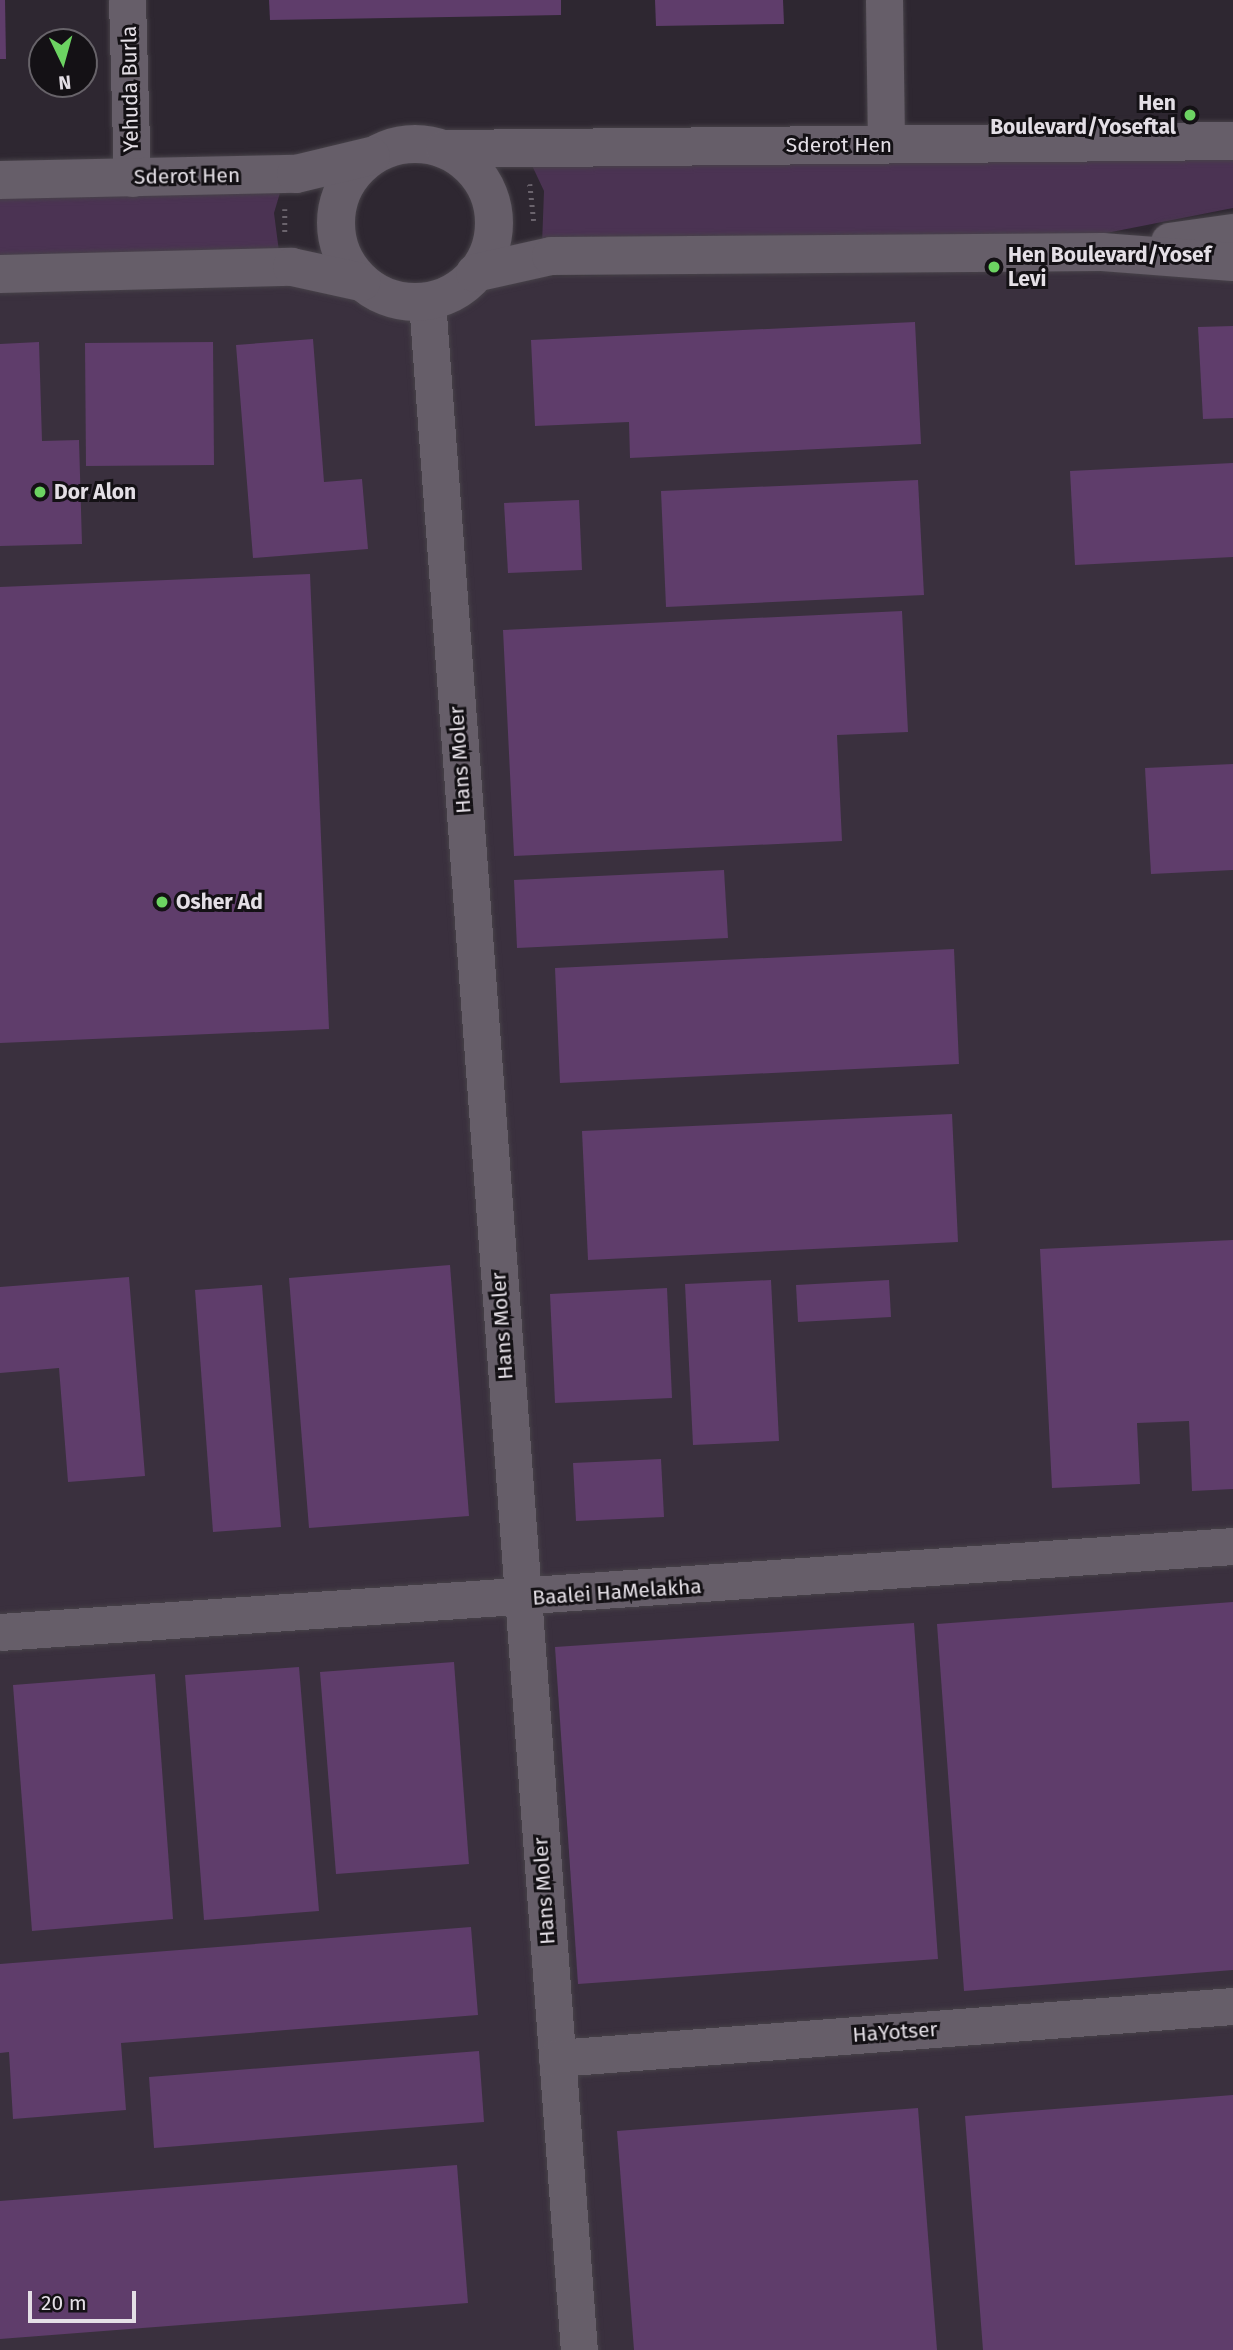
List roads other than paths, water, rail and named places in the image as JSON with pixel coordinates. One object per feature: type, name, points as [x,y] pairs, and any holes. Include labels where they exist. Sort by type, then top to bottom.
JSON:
[{"type":"street","name":"Yehuda Burla","points":[[127,0],[132,178]]},
{"type":"street","points":[[884,0],[886,144]]},
{"type":"street","name":"Sderot Hen","points":[[444,149],[1233,141]]},
{"type":"street","points":[[362,282],[337,242],[335,218],[352,173],[371,156],[420,143],[444,149],[485,184],[494,210],[494,237],[475,273]]},
{"type":"street","name":"Sderot Hen","points":[[0,180],[296,174],[371,156]]},
{"type":"street","points":[[1102,253],[1233,233]]},
{"type":"street","points":[[0,274],[292,267],[362,282],[381,295],[427,301],[448,295],[475,273],[523,258],[1102,253],[1233,262]]},
{"type":"street","name":"Hans Moler","points":[[427,301],[579,2350]]},
{"type":"street","name":"Baalei HaMelakha","points":[[0,1632],[522,1600],[1233,1546]]},
{"type":"street","name":"HaYotser","points":[[556,2058],[1233,2006]]},
{"type":"place","name":"Hen Boulevard/Yoseftal","points":[[1190,115]]},
{"type":"place","name":"Hen Boulevard/Yosef Levi","points":[[994,267]]},
{"type":"place","name":"Dor Alon","points":[[40,492]]},
{"type":"place","name":"Osher Ad","points":[[162,902]]}]
